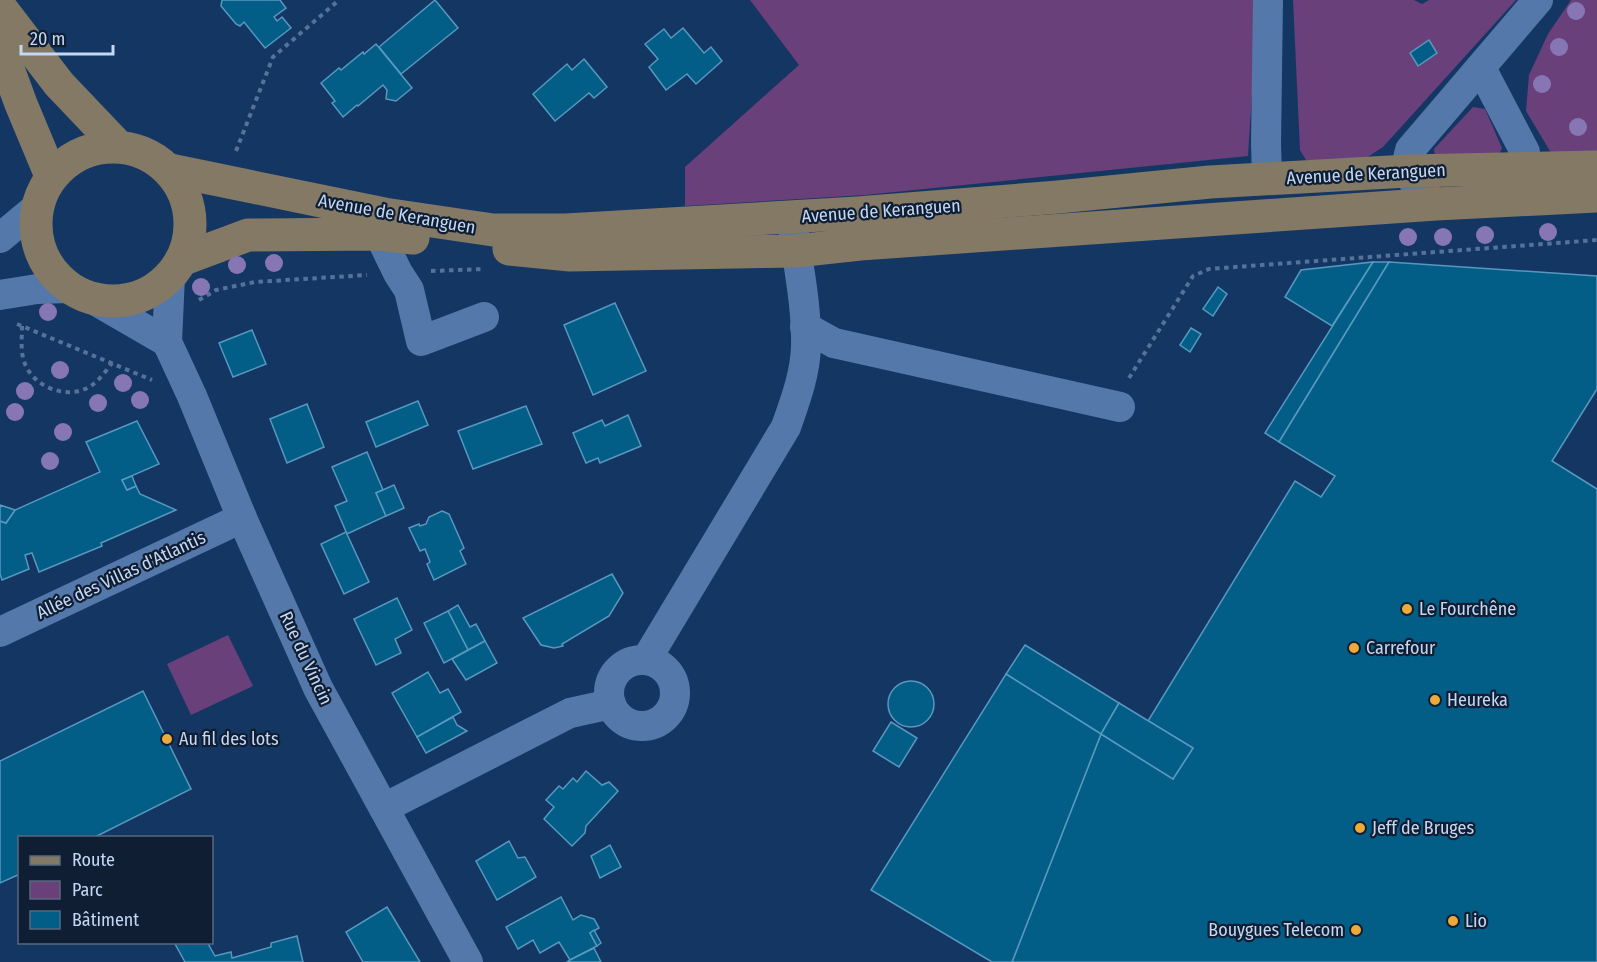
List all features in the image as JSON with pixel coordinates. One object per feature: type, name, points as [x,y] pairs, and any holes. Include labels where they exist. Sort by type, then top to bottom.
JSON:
[{"type":"main road","points":[[0,7],[59,84],[118,146]]},
{"type":"main road","points":[[0,47],[51,176]]},
{"type":"main road","points":[[118,146],[137,150],[155,158],[170,170],[183,190],[190,213],[189,237],[176,268],[156,288],[139,298],[115,301],[80,293],[52,273],[41,253],[35,231],[36,208],[51,176],[70,158],[93,148],[118,146]]},
{"type":"main road","name":"Avenue de Keranguen","points":[[170,170],[384,214],[493,230],[566,230],[792,218],[1058,198],[1210,182],[1408,171],[1597,167]]},
{"type":"main road","name":"Avenue de Keranguen","points":[[176,268],[248,235],[379,234],[570,255],[796,251],[860,244],[1475,201],[1597,196]]},
{"type":"street","points":[[1267,179],[1268,0]]},
{"type":"street","points":[[1436,204],[1419,190],[1408,171],[1407,161],[1410,150],[1538,0]]},
{"type":"street","points":[[1475,201],[1488,194],[1513,188],[1523,169],[1525,152],[1481,68]]},
{"type":"street","points":[[0,238],[36,208]]},
{"type":"street","points":[[646,660],[741,481],[786,427],[799,390],[806,349],[805,310],[792,218]]},
{"type":"street","points":[[379,234],[409,290],[421,341],[484,317]]},
{"type":"street","name":"Rue du Vincin","points":[[176,268],[167,342],[318,688],[468,962]]},
{"type":"street","points":[[6,308],[37,289],[80,293],[167,342]]},
{"type":"street","points":[[805,327],[834,343],[1116,406]]},
{"type":"street","name":"Allée des Villas d'Atlantis","points":[[0,632],[242,518]]},
{"type":"street","points":[[634,660],[646,660],[665,669],[672,678],[675,699],[665,717],[656,723],[634,726],[624,722],[616,714],[609,693],[611,682],[616,672],[624,665],[634,660]]},
{"type":"street","points":[[384,808],[570,713],[611,704]]},
{"type":"path","points":[[236,151],[273,57],[339,0]]},
{"type":"path","points":[[1116,406],[1193,276],[1209,269],[1597,240]]},
{"type":"path","points":[[190,306],[216,290],[255,282],[492,268]]},
{"type":"path","points":[[6,308],[22,326],[192,396]]},
{"type":"path","points":[[22,326],[25,364],[34,377],[46,386],[64,392],[78,392],[90,387],[112,363]]},
{"type":"green space","points":[[750,0],[1258,0],[1248,156],[865,195],[685,206],[685,167],[799,65]]},
{"type":"green space","points":[[1293,0],[1414,0],[1422,4],[1429,0],[1516,0],[1383,147],[1363,160],[1338,161],[1306,160],[1300,150]]},
{"type":"green space","points":[[1571,0],[1597,0],[1597,154],[1553,156],[1526,111],[1529,75],[1548,34]]},
{"type":"green space","points":[[1473,107],[1485,109],[1502,148],[1499,154],[1435,157],[1434,149]]},
{"type":"green space","points":[[228,635],[253,686],[191,715],[167,664]]},
{"type":"building","points":[[222,0],[280,0],[286,8],[274,17],[277,21],[282,17],[291,28],[265,48],[244,22],[240,26],[236,24],[221,6]]},
{"type":"building","points":[[435,0],[458,28],[401,74],[379,47]]},
{"type":"building","points":[[683,28],[704,53],[711,47],[722,61],[696,84],[687,74],[666,90],[649,67],[658,59],[645,44],[664,29],[671,38]]},
{"type":"building","points":[[1429,40],[1437,53],[1418,66],[1410,53]]},
{"type":"building","points":[[376,44],[412,88],[396,101],[386,99],[387,90],[383,85],[343,117],[332,103],[335,101],[321,83],[339,68],[341,70]]},
{"type":"building","points":[[584,59],[607,87],[594,98],[589,93],[555,121],[533,94],[567,64],[572,70]]},
{"type":"building","points":[[1373,262],[1332,326],[1285,297],[1301,270]]},
{"type":"building","points":[[1373,262],[1389,262],[1279,442],[1265,433]]},
{"type":"building","name":"Le Fourchêne","points":[[1389,262],[1597,276],[1597,389],[1552,461],[1597,489],[1597,962],[1012,962],[1101,734],[1173,779],[1193,748],[1148,721],[1295,481],[1321,497],[1335,476],[1279,442]]},
{"type":"building","points":[[1218,287],[1227,294],[1213,316],[1203,309]]},
{"type":"building","points":[[615,303],[646,371],[593,395],[564,325]]},
{"type":"building","points":[[1191,328],[1201,334],[1190,352],[1180,345]]},
{"type":"building","points":[[252,330],[266,364],[233,377],[219,343]]},
{"type":"building","points":[[418,401],[428,425],[376,447],[366,422]]},
{"type":"building","points":[[307,404],[324,447],[287,463],[270,419]]},
{"type":"building","points":[[526,406],[542,444],[473,469],[458,431]]},
{"type":"building","points":[[628,415],[641,446],[600,463],[598,458],[586,463],[573,433],[602,420],[605,426]]},
{"type":"building","points":[[137,421],[159,464],[122,480],[127,490],[136,486],[140,494],[176,510],[101,543],[102,546],[39,572],[32,553],[25,555],[29,569],[2,580],[0,521],[6,523],[15,510],[100,472],[86,442]]},
{"type":"building","points":[[367,452],[383,490],[376,493],[386,516],[347,534],[335,506],[347,501],[332,467]]},
{"type":"building","points":[[132,476],[136,486],[127,490],[122,480]]},
{"type":"building","points":[[394,485],[404,508],[386,516],[376,493]]},
{"type":"building","points":[[0,505],[15,510],[6,523],[0,521]]},
{"type":"building","points":[[442,511],[449,514],[464,548],[460,551],[466,564],[434,580],[427,564],[430,562],[425,549],[420,551],[409,528],[426,524],[429,517]]},
{"type":"building","points":[[346,532],[369,582],[344,594],[321,544]]},
{"type":"building","points":[[612,574],[623,593],[609,616],[562,644],[563,646],[554,648],[541,645],[523,618]]},
{"type":"building","points":[[397,598],[412,630],[395,639],[401,653],[376,665],[354,619]]},
{"type":"building","points":[[458,605],[470,627],[476,624],[485,641],[468,650],[448,611]]},
{"type":"building","points":[[448,611],[468,650],[444,663],[424,623]]},
{"type":"building","points":[[485,641],[497,663],[466,680],[452,659]]},
{"type":"building","points":[[1025,645],[1119,703],[1101,734],[1006,674]]},
{"type":"building","points":[[428,672],[440,693],[448,689],[461,712],[417,737],[392,693]]},
{"type":"building","points":[[1006,674],[1101,734],[1012,962],[992,962],[871,890]]},
{"type":"building","points":[[911,681],[920,682],[928,687],[933,695],[933,713],[928,721],[920,726],[911,727],[902,726],[894,721],[889,713],[888,704],[889,695],[894,687],[902,682]]},
{"type":"building","points":[[143,691],[191,789],[97,836],[18,836],[18,875],[0,883],[0,761]]},
{"type":"building","points":[[1119,703],[1193,748],[1173,779],[1101,734]]},
{"type":"building","points":[[453,717],[457,725],[467,731],[426,753],[417,737]]},
{"type":"building","points":[[891,722],[917,738],[899,767],[873,751]]},
{"type":"building","points":[[586,771],[602,785],[609,782],[618,791],[586,826],[585,833],[572,846],[544,819],[554,807],[546,800],[559,786],[563,789],[573,778],[577,782]]},
{"type":"building","points":[[509,841],[518,858],[525,857],[536,877],[497,900],[476,861]]},
{"type":"building","points":[[610,845],[621,867],[600,878],[591,856]]},
{"type":"building","points":[[561,897],[573,920],[581,915],[594,919],[599,928],[590,933],[597,946],[570,960],[559,942],[540,953],[533,940],[518,949],[506,927]]},
{"type":"building","points":[[387,907],[420,962],[363,962],[346,932]]},
{"type":"building","points":[[594,930],[601,943],[597,946],[590,933]]},
{"type":"building","points":[[297,936],[303,962],[185,962],[175,944],[208,944],[215,956],[231,952],[232,958],[271,947],[271,943]]},
{"type":"building","points":[[594,948],[601,962],[567,962],[570,960]]},
{"type":"place","name":"Le Fourchêne","points":[[1407,609]]},
{"type":"place","name":"Carrefour","points":[[1354,648]]},
{"type":"place","name":"Heureka","points":[[1435,700]]},
{"type":"place","name":"Au fil des lots","points":[[167,739]]},
{"type":"place","name":"Jeff de Bruges","points":[[1360,828]]},
{"type":"place","name":"Lio","points":[[1453,921]]},
{"type":"place","name":"Bouygues Telecom","points":[[1356,930]]}]
